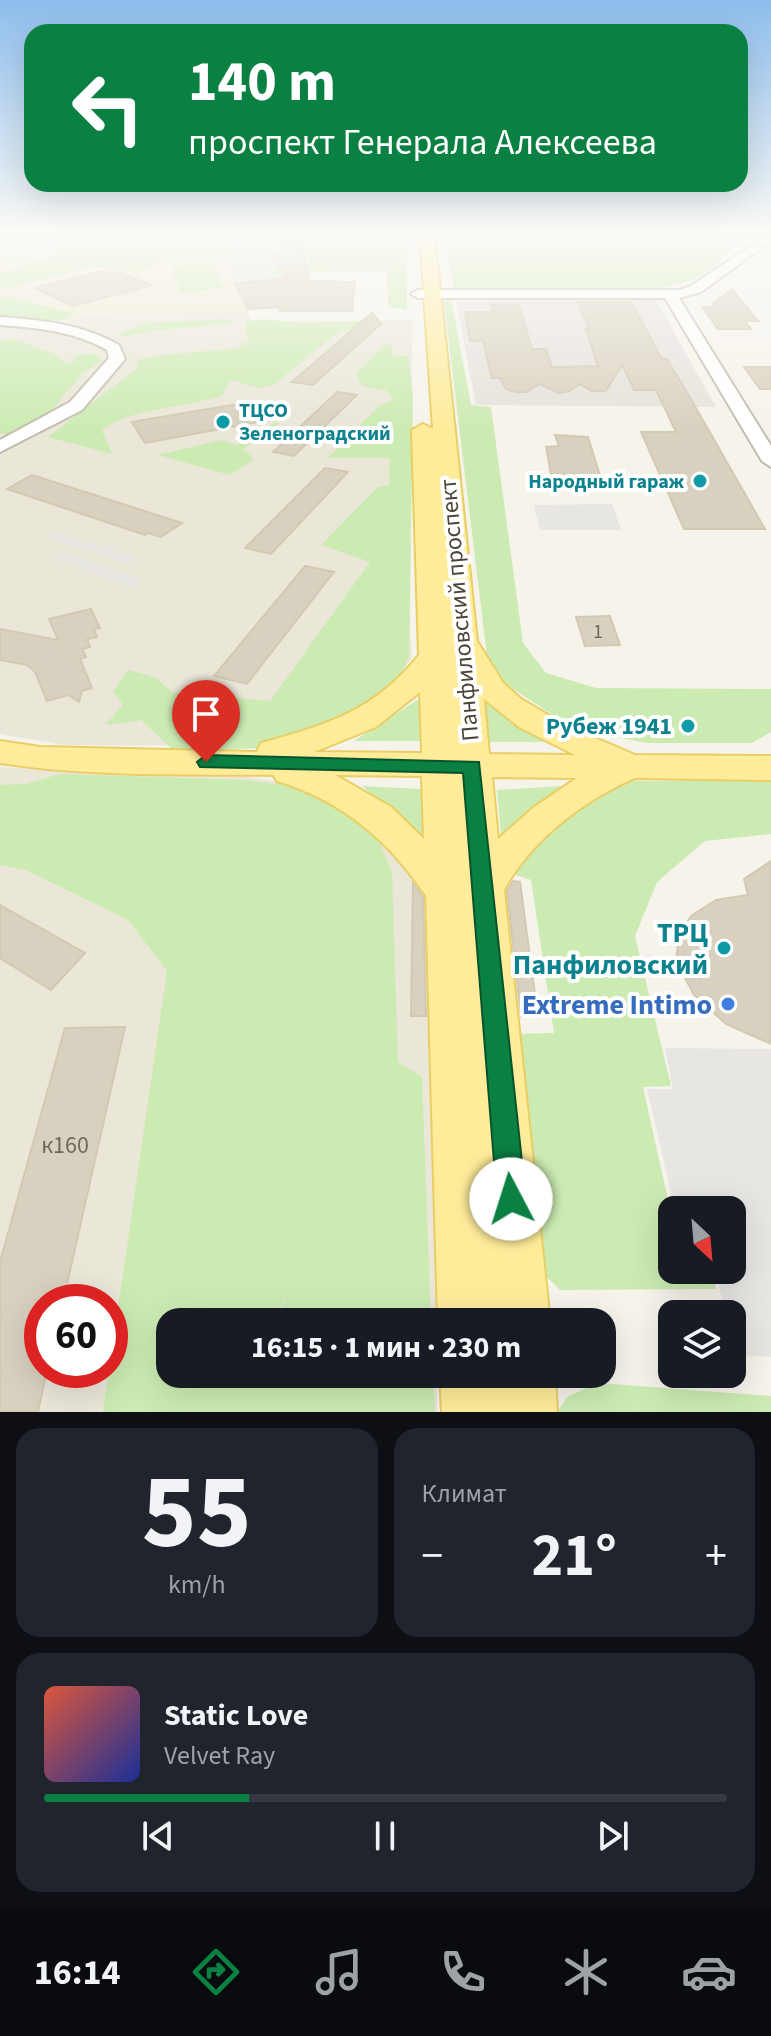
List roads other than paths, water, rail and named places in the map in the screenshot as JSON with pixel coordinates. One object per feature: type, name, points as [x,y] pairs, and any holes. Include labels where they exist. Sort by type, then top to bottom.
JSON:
[{"type":"main road","name":"Панфиловский проспект","points":[[425,299],[435,654],[455,767]]},
{"type":"main road","name":"Панфиловский проспект","points":[[426,299],[459,606],[455,767],[464,891],[520,1308]]},
{"type":"main road","points":[[459,606],[472,661],[483,681],[500,699],[543,725],[633,767]]},
{"type":"main road","points":[[206,762],[302,746],[349,728],[397,699],[416,682],[435,654]]},
{"type":"main road","points":[[0,752],[71,759],[206,762],[771,768]]},
{"type":"main road","points":[[206,762],[272,770],[318,780],[363,805],[464,891],[525,836],[605,776],[633,767]]},
{"type":"main road","name":"Панфиловский проспект","points":[[464,891],[466,1308]]},
{"type":"main road","points":[[470,1388],[471,1412]]},
{"type":"main road","points":[[527,1388],[528,1412]]},
{"type":"street","points":[[672,299],[771,461]]},
{"type":"street","points":[[0,321],[39,324],[81,333],[105,343],[117,353],[113,367],[76,406],[0,447]]},
{"type":"place","name":"ТЦСО Зеленоградский","points":[[223,422]]},
{"type":"place","name":"Народный гараж","points":[[700,481]]},
{"type":"place","name":"Рубеж 1941","points":[[688,726]]},
{"type":"place","name":"ТРЦ Панфиловский","points":[[724,948]]},
{"type":"place","name":"Extreme Intimo","points":[[728,1004]]}]
